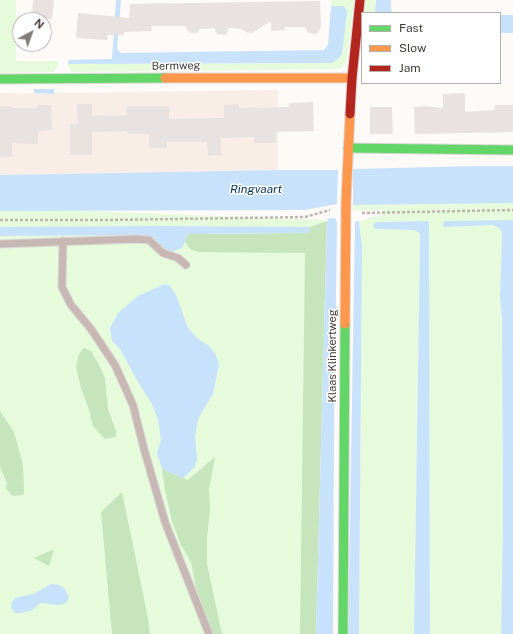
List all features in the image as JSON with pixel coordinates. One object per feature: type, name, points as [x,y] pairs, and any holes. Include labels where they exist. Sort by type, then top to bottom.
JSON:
[{"type":"street","name":"Klaas Klinkertweg","points":[[343,634],[347,166],[352,78],[360,0]]},
{"type":"street","name":"Bermweg","points":[[0,79],[233,77],[352,78]]},
{"type":"street","points":[[348,148],[513,150]]},
{"type":"lane","points":[[0,244],[136,239],[149,240],[163,252],[178,258],[186,265]]},
{"type":"lane","points":[[63,241],[62,287],[71,304],[91,329],[115,365],[133,405],[165,522],[209,634]]},
{"type":"path","points":[[0,220],[109,220],[305,216],[346,207],[513,210]]},
{"type":"shaded area","points":[[278,90],[278,170],[0,175],[0,93],[54,94]]},
{"type":"green space","points":[[0,0],[16,0],[16,12],[12,12],[12,52],[16,52],[16,61],[58,61],[58,66],[54,72],[0,73]]},
{"type":"green space","points":[[331,0],[354,0],[347,61],[340,69],[72,72],[68,66],[68,64],[332,63],[344,6],[331,6]]},
{"type":"green space","points":[[365,0],[376,0],[375,12],[364,12]]},
{"type":"green space","points":[[513,203],[513,220],[445,221],[445,227],[493,225],[499,227],[502,232],[500,295],[502,321],[503,520],[501,634],[430,634],[429,221],[376,222],[375,229],[415,230],[420,234],[414,634],[359,634],[362,245],[359,222],[371,217],[382,216],[382,210],[353,210],[353,205]]},
{"type":"green space","points":[[0,208],[326,220],[312,634],[0,634]]},
{"type":"green space","points":[[327,221],[316,634],[300,634],[305,253],[198,252],[190,249],[185,242],[188,234],[309,233],[310,227]]},
{"type":"green space","points":[[84,348],[91,351],[105,378],[108,409],[116,431],[116,437],[105,439],[93,426],[76,367],[79,354]]},
{"type":"green space","points":[[0,411],[14,432],[23,465],[24,494],[22,495],[13,496],[6,489],[7,483],[0,467]]},
{"type":"green space","points":[[215,457],[209,489],[210,510],[207,538],[207,564],[222,634],[207,634],[203,610],[196,588],[191,562],[181,545],[172,521],[162,469],[188,480]]},
{"type":"green space","points":[[122,492],[150,634],[112,634],[101,512]]},
{"type":"green space","points":[[54,549],[49,566],[34,558]]},
{"type":"water","points":[[116,0],[121,0],[117,49],[121,53],[324,50],[328,45],[331,6],[344,6],[347,11],[342,54],[332,63],[68,64],[69,60],[112,59]]},
{"type":"water","points":[[376,0],[391,0],[392,12],[375,12]]},
{"type":"water","points":[[501,15],[513,15],[513,33],[501,33]]},
{"type":"water","points":[[34,89],[54,89],[54,94],[34,93]]},
{"type":"water","points":[[513,166],[513,203],[353,205],[353,169]]},
{"type":"water","name":"Ringvaart","points":[[338,170],[337,204],[305,210],[0,211],[0,175]]},
{"type":"water","points":[[329,218],[335,218],[337,222],[333,634],[316,634],[327,221]]},
{"type":"water","points":[[513,220],[513,634],[501,634],[503,520],[502,321],[500,295],[502,232],[499,228],[493,225],[445,227],[442,224],[445,221]]},
{"type":"water","points":[[429,221],[430,634],[414,634],[420,234],[415,230],[375,229],[373,225],[376,222]]},
{"type":"water","points":[[355,222],[359,222],[362,245],[359,634],[348,634]]},
{"type":"water","points":[[0,227],[310,227],[310,233],[188,234],[182,248],[174,251],[169,251],[162,248],[150,237],[144,235],[0,236]]},
{"type":"water","points":[[165,284],[170,286],[176,295],[188,328],[198,339],[208,345],[215,353],[219,364],[213,394],[199,417],[197,424],[195,436],[197,460],[194,468],[183,478],[162,469],[157,453],[161,439],[158,420],[152,404],[120,349],[112,341],[110,328],[118,313],[138,296]]},
{"type":"water","points":[[51,584],[59,585],[65,589],[69,598],[66,603],[59,605],[41,603],[32,610],[22,613],[15,613],[11,608],[12,602],[15,598],[33,594]]},
{"type":"building","points":[[33,0],[54,0],[52,19],[52,12],[32,12]]},
{"type":"building","points":[[320,1],[321,27],[317,34],[308,33],[305,27],[285,27],[285,30],[271,31],[271,21],[252,33],[248,33],[241,29],[229,28],[226,35],[217,34],[214,28],[200,29],[197,33],[192,33],[189,32],[185,26],[151,26],[152,31],[124,32],[124,35],[107,35],[107,40],[76,38],[78,13],[129,18],[130,4]]},
{"type":"building","points":[[465,93],[465,112],[495,110],[495,105],[513,105],[513,132],[415,134],[414,107],[425,106],[443,108],[443,94]]},
{"type":"building","points":[[313,102],[314,131],[276,132],[276,143],[254,143],[254,137],[221,138],[221,155],[208,156],[207,142],[167,142],[167,148],[149,148],[149,134],[127,134],[127,131],[92,132],[92,155],[70,155],[70,124],[78,124],[77,104],[92,104],[92,116],[127,115],[127,106],[169,106],[169,119],[224,118],[224,105],[239,104],[239,108],[289,107],[289,103]]},
{"type":"building","points":[[37,105],[51,105],[52,130],[38,131],[38,144],[12,143],[12,157],[0,157],[0,106],[11,106],[11,108],[37,108]]},
{"type":"building","points":[[370,107],[392,107],[393,134],[370,134]]},
{"type":"traffic: fast","points":[[0,79],[165,78]]},
{"type":"traffic: fast","points":[[348,148],[513,150]]},
{"type":"traffic: fast","points":[[343,634],[345,324]]},
{"type":"traffic: slow","points":[[165,78],[352,78]]},
{"type":"traffic: slow","points":[[345,324],[346,201],[350,114]]},
{"type":"traffic: jam","points":[[350,114],[360,0]]}]
